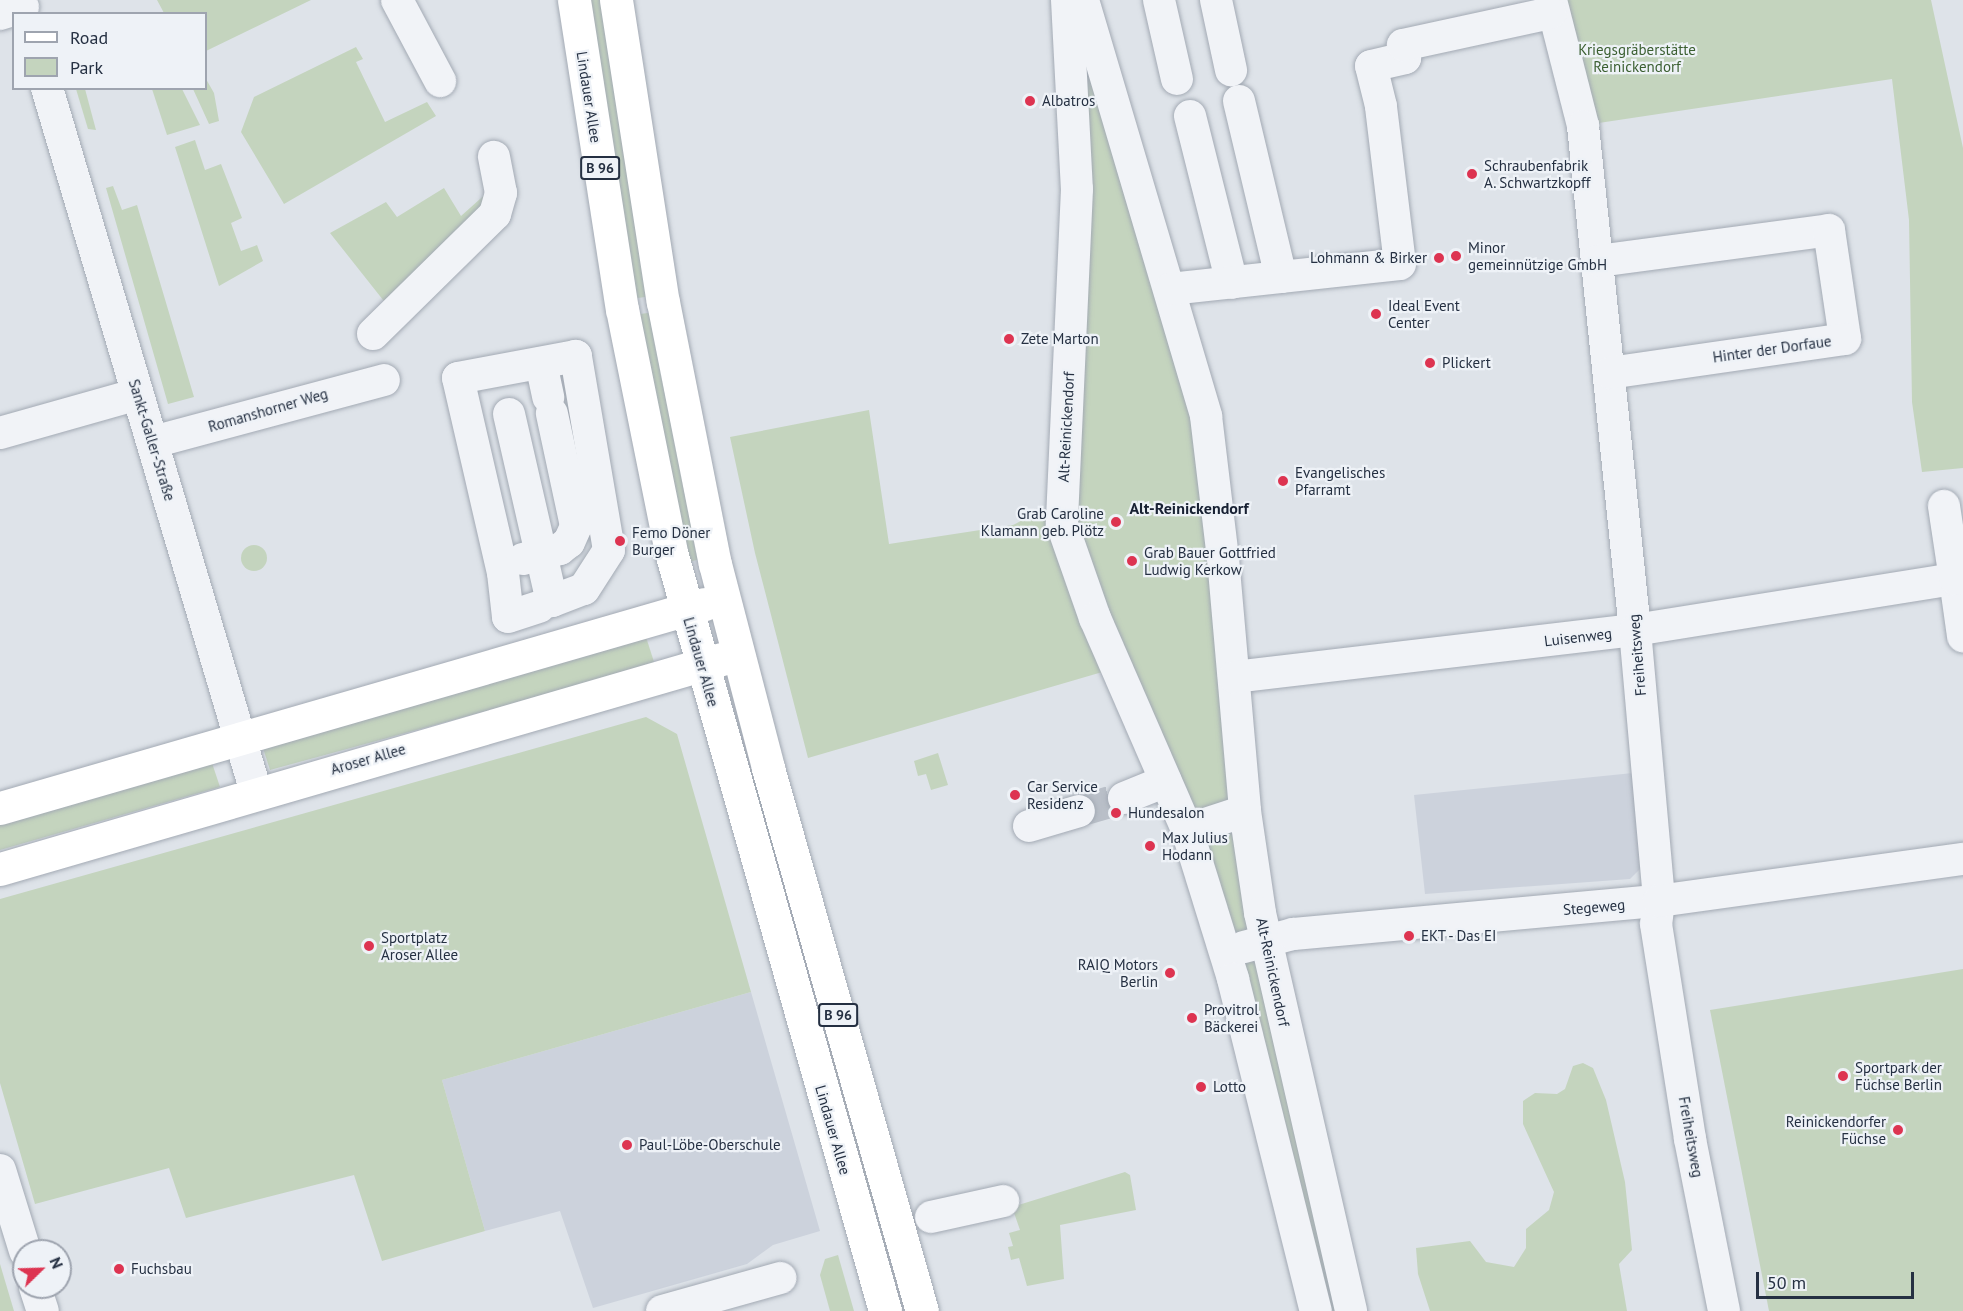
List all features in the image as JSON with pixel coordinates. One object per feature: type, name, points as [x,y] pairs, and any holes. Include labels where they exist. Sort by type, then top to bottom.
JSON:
[{"type":"main road","name":"Lindauer Allee","points":[[574,0],[627,335],[686,610],[885,1311]]},
{"type":"main road","name":"B 96","points":[[616,0],[663,302],[724,599],[922,1311]]},
{"type":"main road","points":[[0,808],[724,599]]},
{"type":"main road","name":"Aroser Allee","points":[[0,869],[256,792],[738,655]]},
{"type":"street","points":[[397,0],[440,81]]},
{"type":"street","name":"Alt-Reinickendorf","points":[[1067,0],[1077,189],[1062,524],[1095,618],[1187,830],[1225,951],[1316,1311]]},
{"type":"street","name":"Alt-Reinickendorf","points":[[1083,0],[1170,289],[1211,441],[1245,811],[1265,942],[1351,1311]]},
{"type":"street","points":[[1159,0],[1177,79]]},
{"type":"street","points":[[1216,0],[1231,70]]},
{"type":"street","points":[[1170,289],[1400,264],[1381,106],[1371,66],[1405,58],[1403,45],[1551,6]]},
{"type":"street","name":"Freiheitsweg","points":[[1551,6],[1583,126],[1635,630],[1659,901],[1658,935],[1690,1139],[1724,1311]]},
{"type":"street","name":"Sankt-Galler-Straße","points":[[48,90],[256,792]]},
{"type":"street","points":[[1239,101],[1281,278]]},
{"type":"street","points":[[1190,117],[1232,283]]},
{"type":"street","points":[[373,334],[495,214],[501,193],[494,157]]},
{"type":"street","name":"Hinter der Dorfaue","points":[[1598,261],[1829,230],[1845,339],[1609,373]]},
{"type":"street","points":[[492,418],[508,617],[584,589],[609,550],[584,490],[557,404],[576,356],[458,378],[492,418],[530,501],[535,554]]},
{"type":"street","name":"Romanshorner Weg","points":[[153,442],[384,380]]},
{"type":"street","points":[[0,433],[138,394]]},
{"type":"street","points":[[492,418],[557,404]]},
{"type":"street","points":[[492,418],[535,554],[558,647]]},
{"type":"street","points":[[530,501],[584,490]]},
{"type":"street","points":[[503,573],[535,554],[560,549],[573,534],[584,490]]},
{"type":"street","points":[[1944,506],[1963,636]]},
{"type":"street","name":"Luisenweg","points":[[1234,677],[1635,630],[1955,579]]},
{"type":"street","points":[[1124,798],[1166,781]]},
{"type":"street","points":[[1029,826],[1079,811]]},
{"type":"street","points":[[1187,830],[1245,811]]},
{"type":"street","name":"Stegeweg","points":[[1225,951],[1293,934],[1659,901],[1963,859]]},
{"type":"street","points":[[1273,1139],[1309,1131]]},
{"type":"street","points":[[0,1170],[21,1239]]},
{"type":"street","points":[[931,1217],[1003,1201]]},
{"type":"street","points":[[662,1311],[780,1278]]},
{"type":"shaded area","points":[[1633,773],[1644,865],[1630,879],[1425,894],[1414,795]]},
{"type":"shaded area","name":"Paul-Löbe-Oberschule","points":[[751,992],[820,1231],[773,1245],[747,1264],[593,1308],[560,1211],[485,1231],[442,1080]]},
{"type":"green space","points":[[157,0],[311,0],[207,51],[207,12],[163,12]]},
{"type":"green space","points":[[584,0],[607,0],[653,296],[630,299]]},
{"type":"green space","name":"Kriegsgräberstätte Reinickendorf","points":[[1561,0],[1931,0],[1963,148],[1963,468],[1922,472],[1912,402],[1909,220],[1892,79],[1592,124]]},
{"type":"green space","points":[[1076,18],[1194,414],[1235,789],[1343,1311],[1327,1311],[1083,557],[1073,494]]},
{"type":"green space","points":[[356,47],[363,59],[356,62],[385,122],[427,102],[436,116],[284,204],[241,132],[254,97]]},
{"type":"green space","points":[[207,81],[214,93],[219,121],[209,124],[193,90],[207,90]]},
{"type":"green space","points":[[76,90],[85,90],[96,130],[88,129]]},
{"type":"green space","points":[[152,90],[182,90],[200,125],[167,135]]},
{"type":"green space","points":[[195,140],[205,170],[221,164],[242,218],[231,223],[241,251],[257,245],[263,261],[219,286],[175,147]]},
{"type":"green space","points":[[113,186],[122,210],[137,205],[194,397],[168,404],[106,188]]},
{"type":"green space","points":[[444,188],[461,216],[489,191],[492,200],[391,310],[330,233],[386,202],[397,217]]},
{"type":"green space","points":[[655,312],[704,558],[685,563],[633,315]]},
{"type":"green space","points":[[869,410],[889,544],[1013,525],[1034,514],[1062,524],[1116,668],[808,758],[755,553],[730,437]]},
{"type":"green space","points":[[254,545],[263,549],[267,558],[263,567],[254,571],[245,567],[241,558],[245,549]]},
{"type":"green space","points":[[645,634],[655,665],[270,770],[262,745]]},
{"type":"green space","name":"Sportplatz Aroser Allee","points":[[646,717],[677,734],[751,992],[442,1080],[485,1231],[382,1261],[354,1175],[186,1218],[169,1168],[35,1204],[0,1083],[0,899]]},
{"type":"green space","points":[[938,753],[948,785],[931,790],[926,774],[918,776],[914,761]]},
{"type":"green space","points":[[210,757],[220,787],[0,850],[0,817]]},
{"type":"green space","name":"Sportpark der Füchse Berlin","points":[[1963,969],[1963,1311],[1769,1311],[1710,1010]]},
{"type":"green space","points":[[1583,1063],[1593,1068],[1606,1100],[1625,1182],[1632,1250],[1619,1264],[1627,1311],[1430,1311],[1418,1274],[1416,1248],[1470,1241],[1486,1262],[1514,1267],[1526,1248],[1526,1229],[1549,1210],[1554,1192],[1523,1124],[1523,1101],[1535,1093],[1557,1094],[1565,1089],[1573,1066]]},
{"type":"green space","points":[[1125,1172],[1130,1175],[1136,1210],[1060,1225],[1064,1279],[1027,1286],[1019,1258],[1011,1260],[1008,1247],[1013,1246],[1009,1233],[1020,1230],[1012,1207]]},
{"type":"green space","points":[[838,1255],[854,1311],[830,1311],[820,1275],[825,1259]]},
{"type":"green space","points":[[0,1264],[14,1311],[0,1311]]},
{"type":"tunnel","points":[[1079,811],[1124,798]]},
{"type":"place","name":"Albatros","points":[[1030,101]]},
{"type":"place","name":"Schraubenfabrik A. Schwartzkopff","points":[[1472,174]]},
{"type":"place","name":"Minor gemeinnützige GmbH","points":[[1456,256]]},
{"type":"place","name":"Lohmann & Birker","points":[[1439,258]]},
{"type":"place","name":"Ideal Event Center","points":[[1376,314]]},
{"type":"place","name":"Zete Marton","points":[[1009,339]]},
{"type":"place","name":"Plickert","points":[[1430,363]]},
{"type":"place","name":"Evangelisches Pfarramt","points":[[1283,481]]},
{"type":"place","name":"Grab Caroline Klamann geb. Plötz","points":[[1116,522]]},
{"type":"place","name":"Femo Döner Burger","points":[[620,541]]},
{"type":"place","name":"Grab Bauer Gottfried Ludwig Kerkow","points":[[1132,561]]},
{"type":"place","name":"Car Service Residenz","points":[[1015,795]]},
{"type":"place","name":"Hundesalon","points":[[1116,813]]},
{"type":"place","name":"Max Julius Hodann","points":[[1150,846]]},
{"type":"place","name":"EKT - Das EI","points":[[1409,936]]},
{"type":"place","name":"Sportplatz Aroser Allee","points":[[369,946]]},
{"type":"place","name":"RAIQ Motors Berlin","points":[[1170,973]]},
{"type":"place","name":"Provitrol Bäckerei","points":[[1192,1018]]},
{"type":"place","name":"Sportpark der Füchse Berlin","points":[[1843,1076]]},
{"type":"place","name":"Lotto","points":[[1201,1087]]},
{"type":"place","name":"Reinickendorfer Füchse","points":[[1898,1130]]},
{"type":"place","name":"Paul-Löbe-Oberschule","points":[[627,1145]]},
{"type":"place","name":"Fuchsbau","points":[[119,1269]]},
{"type":"district","name":"Alt-Reinickendorf","points":[[1189,508]]}]
